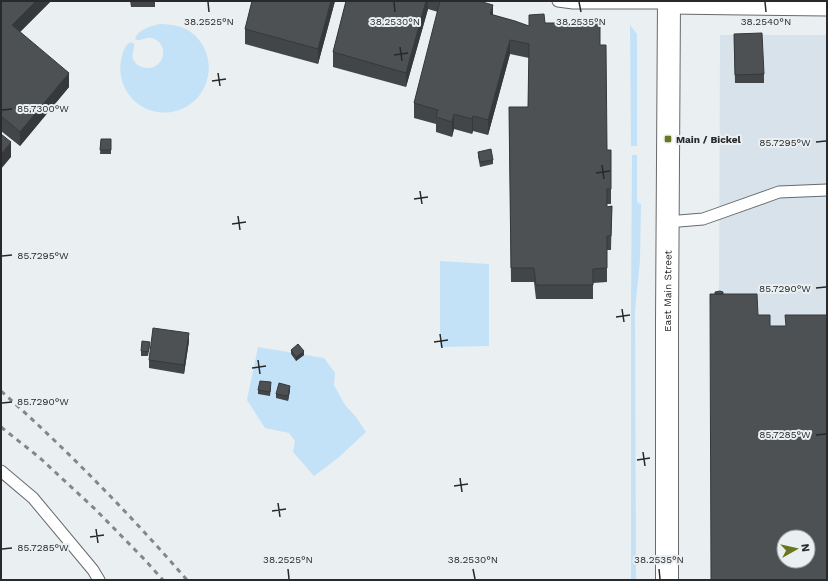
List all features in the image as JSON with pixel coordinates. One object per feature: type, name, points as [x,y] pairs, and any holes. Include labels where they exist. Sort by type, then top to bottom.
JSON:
[{"type":"main road","name":"East Main Street","points":[[666,580],[669,2]]},
{"type":"street","points":[[669,2],[827,4]]},
{"type":"lane","points":[[558,1],[573,3],[669,2]]},
{"type":"lane","points":[[667,222],[703,219],[779,192],[827,190]]},
{"type":"lane","points":[[1,471],[33,498],[93,570],[99,580]]},
{"type":"shaded area","points":[[160,24],[181,27],[188,30],[204,47],[208,61],[208,76],[203,90],[195,100],[185,108],[173,112],[160,112],[148,109],[136,103],[127,92],[120,72],[122,55],[125,47],[131,42],[134,44],[132,55],[133,59],[138,65],[149,68],[160,62],[163,52],[162,46],[158,41],[152,38],[136,40],[135,38],[142,30]]},
{"type":"shaded area","points":[[630,25],[637,34],[637,146],[631,146]]},
{"type":"shaded area","points":[[720,35],[827,35],[827,580],[718,580]]},
{"type":"shaded area","points":[[632,155],[637,155],[637,201],[641,204],[640,260],[635,311],[636,580],[631,580]]},
{"type":"shaded area","points":[[440,261],[489,264],[489,346],[440,347]]},
{"type":"shaded area","points":[[258,347],[324,358],[335,373],[334,385],[345,405],[356,417],[366,432],[338,458],[314,476],[293,452],[295,441],[289,433],[265,428],[247,400]]},
{"type":"building","points":[[1,1],[36,1],[12,25],[69,73],[20,132],[1,116]]},
{"type":"building","points":[[252,1],[331,1],[318,49],[245,29]]},
{"type":"building","points":[[346,1],[426,1],[406,73],[333,52]]},
{"type":"building","points":[[440,1],[479,1],[493,5],[490,14],[529,26],[529,15],[544,14],[545,23],[600,23],[600,45],[606,45],[607,150],[611,150],[611,189],[607,189],[607,207],[612,206],[611,236],[607,236],[607,268],[593,269],[593,285],[536,285],[534,268],[511,268],[509,107],[528,107],[529,44],[510,40],[488,120],[473,116],[472,119],[454,114],[452,122],[436,117],[438,110],[414,103]]},
{"type":"building","points":[[762,33],[764,74],[735,75],[734,34]]},
{"type":"building","points":[[1,134],[11,142],[1,154]]},
{"type":"building","points":[[101,139],[111,139],[111,150],[100,150]]},
{"type":"building","points":[[491,149],[493,160],[480,162],[478,152]]},
{"type":"building","points":[[715,292],[723,292],[723,294],[715,294]]},
{"type":"building","points":[[710,294],[757,294],[758,315],[770,315],[770,326],[786,326],[785,315],[827,315],[827,580],[711,580]]},
{"type":"building","points":[[153,328],[189,333],[184,365],[149,360]]},
{"type":"building","points":[[142,341],[150,342],[148,352],[141,351]]},
{"type":"building","points":[[298,344],[304,351],[296,357],[291,350]]},
{"type":"building","points":[[260,381],[271,382],[270,392],[258,390]]},
{"type":"building","points":[[279,383],[290,386],[288,396],[276,394]]},
{"type":"railway","points":[[1,391],[97,482],[143,530],[187,580]]},
{"type":"railway","points":[[1,427],[40,458],[96,510],[163,580]]},
{"type":"place","name":"Main / Bickel","points":[[668,139]]}]
